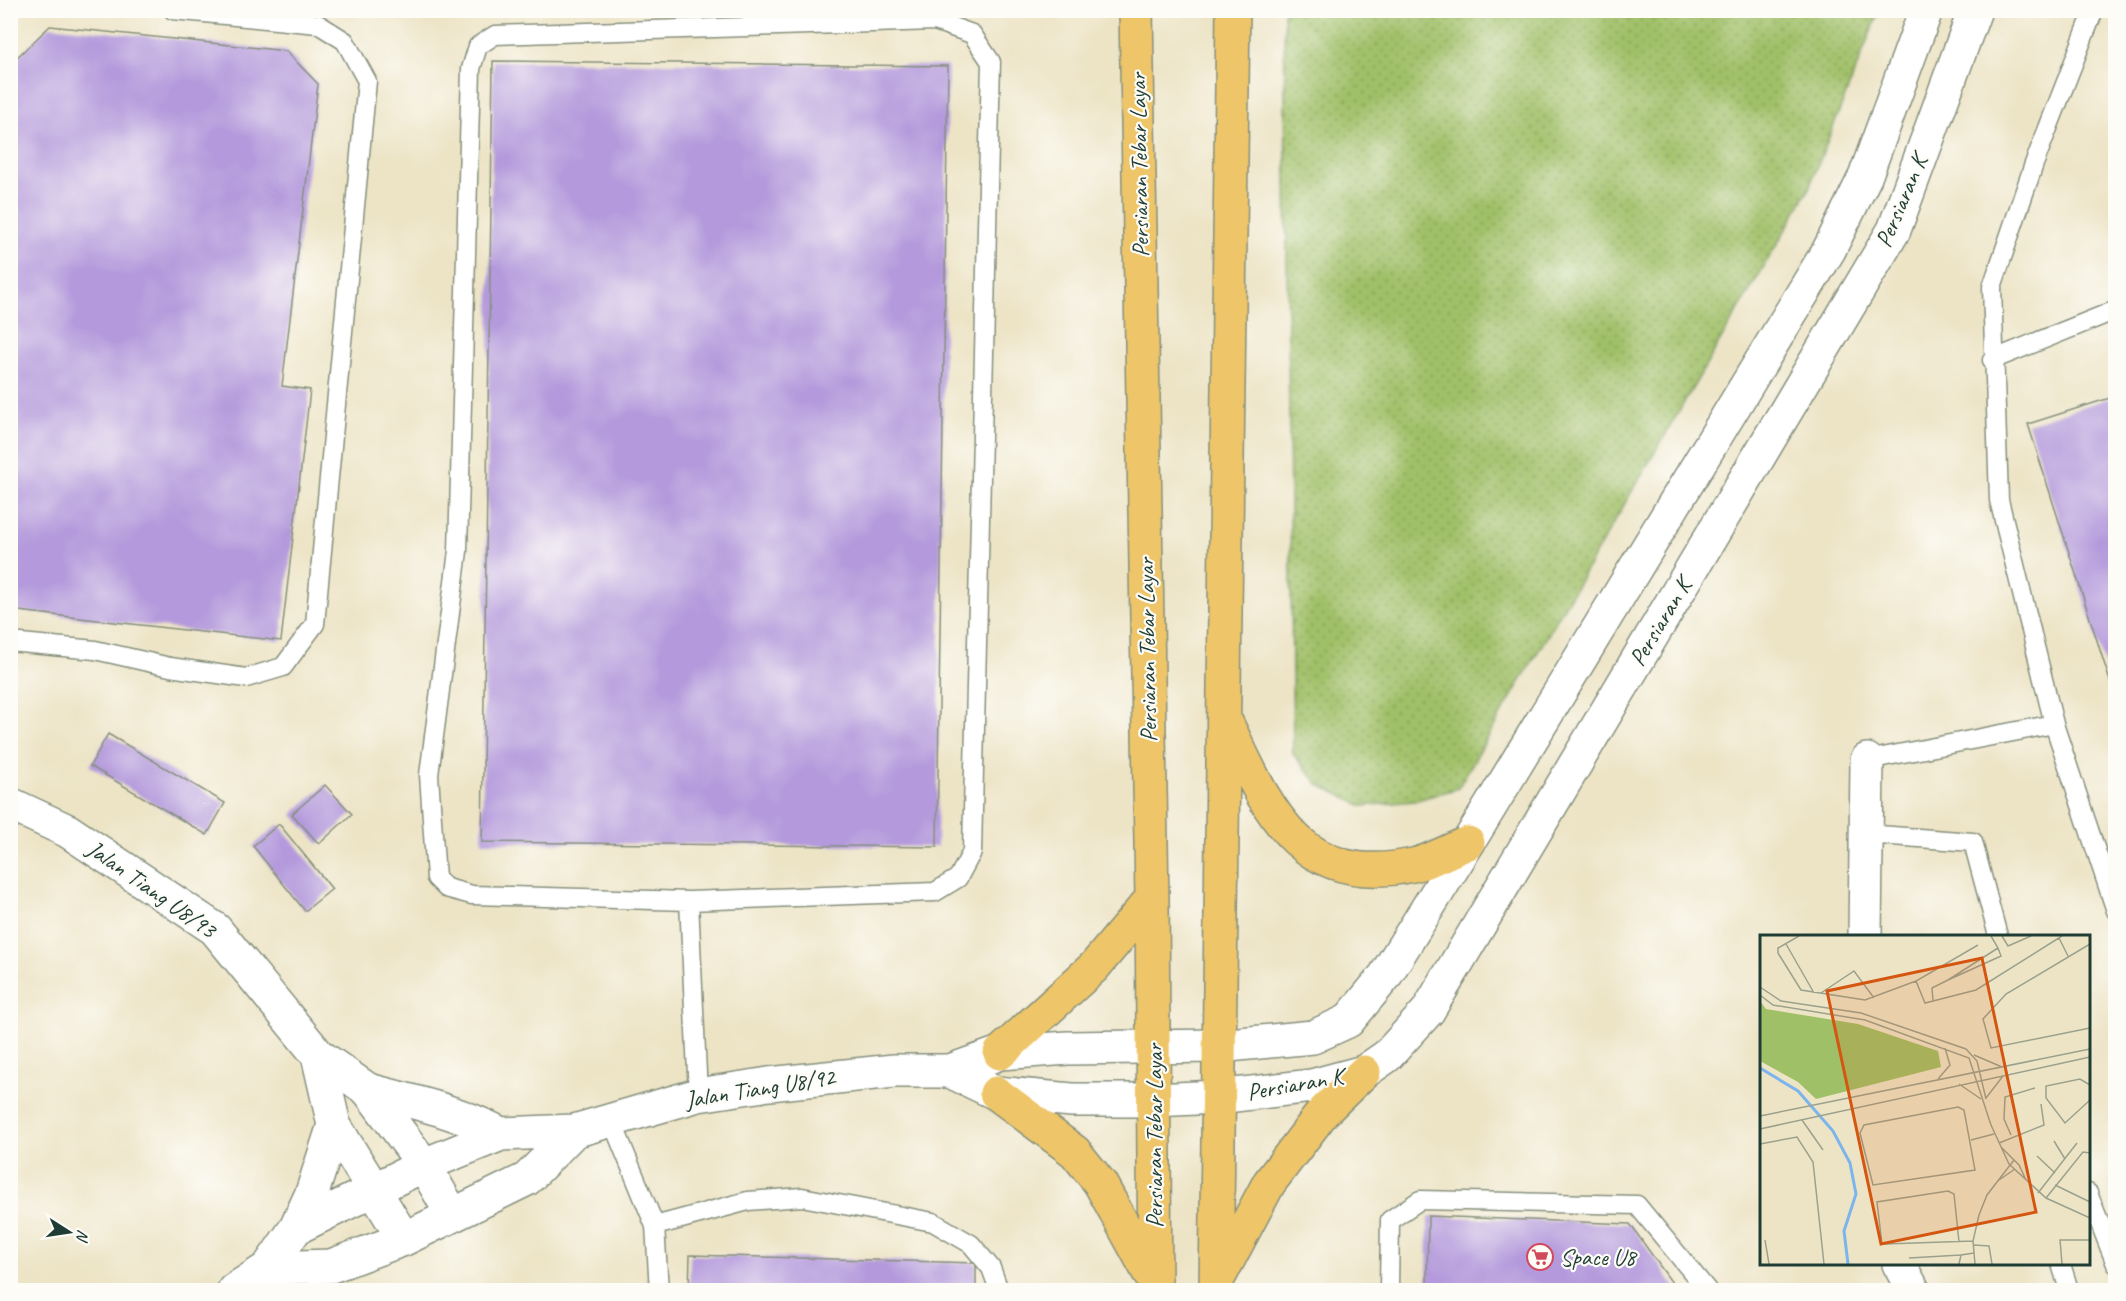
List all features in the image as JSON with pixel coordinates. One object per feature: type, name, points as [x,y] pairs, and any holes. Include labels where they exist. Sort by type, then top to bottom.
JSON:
[{"type":"main road","name":"Persiaran Tebar Layar","points":[[1136,10],[1152,898],[1155,1287]]},
{"type":"main road","points":[[1216,1287],[1233,10]]},
{"type":"main road","points":[[1224,717],[1263,799],[1295,841],[1324,860],[1368,871],[1414,865],[1468,843]]},
{"type":"main road","points":[[1000,1053],[1094,967],[1152,898]]},
{"type":"main road","points":[[1216,1287],[1269,1183],[1323,1112],[1364,1072]]},
{"type":"main road","points":[[996,1092],[1082,1160],[1100,1183],[1116,1210],[1155,1287]]},
{"type":"street","name":"Persiaran K","points":[[950,1071],[1000,1053],[1153,1046],[1218,1046],[1313,1037],[1348,1021],[1384,976],[1468,843],[1829,250],[1865,177],[1926,10]]},
{"type":"street","name":"Persiaran K","points":[[950,1071],[996,1092],[1072,1100],[1154,1100],[1312,1086],[1364,1072],[1387,1056],[1428,1011],[1894,230],[1975,10]]},
{"type":"street","points":[[1865,935],[1867,760]]},
{"type":"street","name":"Jalan Tiang U8/93","points":[[10,804],[68,831],[215,929],[318,1055],[368,1090],[424,1166],[452,1214]]},
{"type":"street","name":"Jalan Tiang U8/93","points":[[318,1055],[334,1125],[404,1239]]},
{"type":"street","name":"Jalan Tiang U8/92","points":[[234,1290],[268,1268],[296,1228],[373,1189],[501,1134],[574,1131],[698,1095],[840,1076],[894,1071],[950,1071]]},
{"type":"street","points":[[368,1090],[447,1111],[501,1134]]},
{"type":"street","points":[[296,1228],[312,1193],[334,1125]]},
{"type":"street","name":"Jalan Tiang U8/92","points":[[268,1268],[331,1266],[404,1239],[527,1179],[574,1131]]},
{"type":"street","points":[[1900,1265],[1913,1290]]},
{"type":"lane","points":[[10,642],[95,650],[170,667],[246,678],[283,667],[315,624],[367,81],[345,41],[318,24],[173,10]]},
{"type":"lane","points":[[2094,10],[2034,164],[1992,287],[1992,360],[1999,500],[2054,724],[2115,911]]},
{"type":"lane","points":[[935,21],[972,34],[991,62],[972,852],[958,878],[935,892],[689,901],[472,895],[446,888],[436,878],[429,775],[458,551],[471,69],[478,46],[495,35],[935,21]]},
{"type":"lane","points":[[1992,360],[2115,310]]},
{"type":"lane","points":[[1867,760],[2054,724]]},
{"type":"lane","points":[[1865,834],[1973,842],[1998,935]]},
{"type":"lane","points":[[689,901],[698,1095]]},
{"type":"lane","points":[[611,1119],[655,1226],[659,1290]]},
{"type":"lane","points":[[655,1226],[748,1201],[802,1197],[824,1201],[933,1222],[971,1244],[991,1268],[999,1290]]},
{"type":"lane","points":[[2090,1197],[2115,1264]]},
{"type":"lane","points":[[1389,1290],[1390,1220],[1420,1200],[1637,1205],[1707,1290]]},
{"type":"lane","points":[[2062,1265],[2069,1290]]},
{"type":"green space","points":[[1284,11],[1879,11],[1807,193],[1458,788],[1414,801],[1363,806],[1319,785],[1293,754]]},
{"type":"building","points":[[50,26],[286,51],[318,84],[282,386],[310,390],[281,641],[10,610],[10,74],[12,62]]},
{"type":"building","points":[[493,61],[948,66],[937,847],[482,842]]},
{"type":"building","points":[[2116,396],[2116,697],[2115,697],[2028,424]]},
{"type":"building","points":[[108,734],[225,803],[207,835],[90,766]]},
{"type":"building","points":[[325,785],[352,814],[319,844],[292,814]]},
{"type":"building","points":[[279,824],[332,889],[305,911],[253,846]]},
{"type":"building","name":"Space U8","points":[[1428,1216],[1630,1224],[1677,1290],[1427,1290]]},
{"type":"building","points":[[690,1255],[976,1263],[976,1290],[689,1290]]},
{"type":"place","name":"Space U8","points":[[1540,1257]]}]
